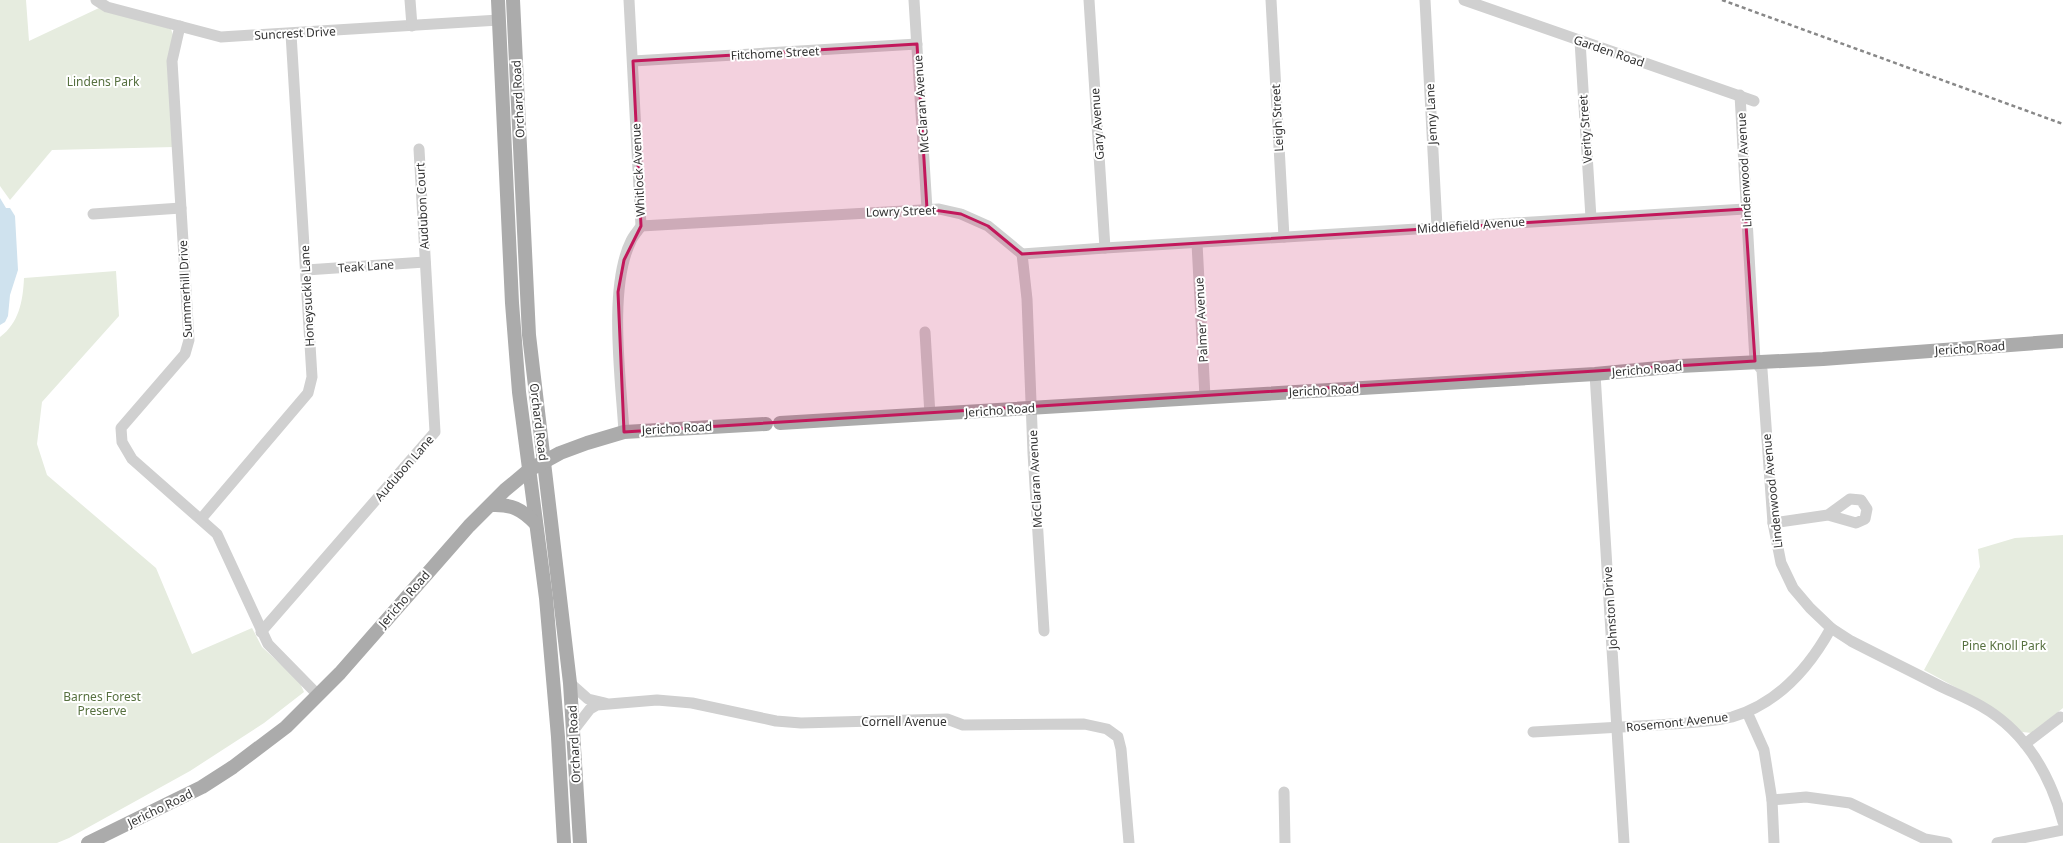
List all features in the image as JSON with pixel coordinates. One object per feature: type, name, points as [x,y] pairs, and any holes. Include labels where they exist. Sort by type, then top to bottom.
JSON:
[{"type":"main road","name":"Orchard Road","points":[[498,0],[512,303],[519,392],[546,606],[564,843]]},
{"type":"main road","name":"Orchard Road","points":[[513,0],[528,328],[570,683],[580,843]]},
{"type":"main road","name":"Jericho Road","points":[[88,843],[202,787],[233,767],[286,727],[318,695],[449,548],[508,487],[529,470],[544,462],[587,443],[624,432],[930,415],[1595,374],[1755,361],[1822,359],[2063,341]]},
{"type":"main road","points":[[491,505],[505,504],[514,507],[526,514],[536,524]]},
{"type":"street","name":"Suncrest Drive","points":[[96,0],[107,7],[221,37],[291,34],[499,20]]},
{"type":"street","points":[[410,0],[412,26]]},
{"type":"street","name":"Whitlock Avenue","points":[[624,432],[618,292],[624,260],[631,241],[641,226],[629,0]]},
{"type":"street","name":"McClaran Avenue","points":[[914,0],[927,209]]},
{"type":"street","name":"Gary Avenue","points":[[1089,0],[1105,248]]},
{"type":"street","name":"Leigh Street","points":[[1270,0],[1284,236]]},
{"type":"street","name":"Jenny Lane","points":[[1425,0],[1437,227]]},
{"type":"street","name":"Garden Road","points":[[1464,0],[1754,101]]},
{"type":"street","name":"Summerhill Drive","points":[[180,26],[172,61],[189,340],[185,354],[121,428],[122,442],[132,459],[201,518],[217,534],[261,632],[268,644],[276,654],[318,695]]},
{"type":"street","name":"Honeysuckle Lane","points":[[201,518],[308,393],[312,377],[291,34]]},
{"type":"street","name":"Verity Street","points":[[1580,40],[1591,218]]},
{"type":"street","name":"Fitchome Street","points":[[633,61],[917,44]]},
{"type":"street","name":"Lindenwood Avenue","points":[[1740,95],[1745,209],[1755,361],[1762,370],[1773,523],[1781,563],[1793,588],[1831,628],[1851,641],[1982,706],[2006,724],[2025,744],[2045,772],[2052,787],[2063,822]]},
{"type":"street","name":"Audubon Court","points":[[419,149],[425,262]]},
{"type":"street","points":[[93,214],[181,208]]},
{"type":"street","name":"Lowry Street","points":[[641,226],[940,209],[961,214],[988,226],[1022,254]]},
{"type":"street","name":"Middlefield Avenue","points":[[1197,243],[1284,236],[1745,209]]},
{"type":"street","points":[[1022,254],[1197,243]]},
{"type":"street","name":"Palmer Avenue","points":[[1197,243],[1205,397]]},
{"type":"street","name":"McClaran Avenue","points":[[1022,254],[1028,299],[1031,408],[1044,631]]},
{"type":"street","name":"Teak Lane","points":[[306,270],[425,262]]},
{"type":"street","name":"Audubon Lane","points":[[261,632],[435,432],[425,262]]},
{"type":"street","points":[[925,332],[930,415]]},
{"type":"street","name":"Johnston Drive","points":[[1595,374],[1624,843]]},
{"type":"street","points":[[1773,523],[1828,515]]},
{"type":"street","name":"Rosemont Avenue","points":[[1533,732],[1713,720],[1747,712],[1762,704],[1794,679],[1819,649],[1831,628]]},
{"type":"street","name":"Cornell Avenue","points":[[570,683],[588,699],[606,703],[657,700],[692,703],[776,721],[801,723],[947,719],[963,725],[1084,724],[1107,729],[1118,737],[1121,749],[1129,843]]},
{"type":"street","name":"Cornell Avenue","points":[[573,731],[590,709],[606,703]]},
{"type":"street","points":[[1747,712],[1764,750],[1772,800],[1774,843]]},
{"type":"street","points":[[2025,744],[2060,717]]},
{"type":"street","points":[[1284,792],[1286,843]]},
{"type":"street","points":[[1772,800],[1806,797],[1850,803],[1925,840],[1947,843]]},
{"type":"street","points":[[1997,843],[2063,830]]},
{"type":"highlighted area","points":[[917,44],[927,209],[961,214],[988,226],[1022,254],[1745,209],[1755,361],[624,432],[618,292],[624,260],[641,226],[633,61]]},
{"type":"green space","name":"Lindens Park","points":[[0,0],[26,0],[29,41],[99,8],[171,29],[173,35],[174,147],[52,150],[10,200],[0,186]]},
{"type":"green space","name":"Barnes Forest Preserve","points":[[116,271],[119,316],[42,402],[37,444],[47,475],[156,568],[192,654],[252,628],[262,647],[299,681],[304,692],[264,723],[190,771],[69,838],[57,843],[0,843],[0,337],[12,325],[19,311],[24,278]]},
{"type":"green space","name":"Pine Knoll Park","points":[[2063,535],[2063,708],[2032,733],[2022,732],[1988,705],[1924,670],[1980,567],[1978,549],[2015,538]]},
{"type":"water","points":[[0,198],[6,208],[10,208],[15,216],[18,270],[10,295],[8,316],[5,322],[0,325]]},
{"type":"railway","points":[[1722,0],[2063,124]]}]
